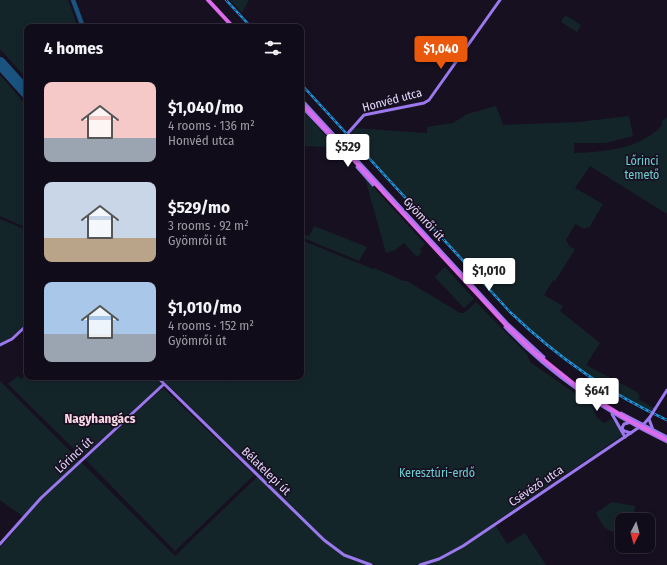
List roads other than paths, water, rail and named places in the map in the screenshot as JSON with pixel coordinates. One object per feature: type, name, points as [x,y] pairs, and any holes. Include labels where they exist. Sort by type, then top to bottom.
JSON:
[{"type":"main road","points":[[207,0],[229,24]]},
{"type":"main road","points":[[304,107],[499,317],[534,352],[584,392],[632,423],[667,440]]},
{"type":"street","name":"Honvéd utca","points":[[339,147],[342,141],[364,115],[424,103],[429,100],[500,0]]},
{"type":"street","points":[[304,102],[342,141]]},
{"type":"street","name":"Gyömrői út","points":[[304,107],[524,346],[565,381],[611,412],[632,423],[643,425],[650,431]]},
{"type":"street","name":"Gyömrői út","points":[[342,141],[508,323],[534,349],[577,384],[638,428],[650,431]]},
{"type":"street","points":[[0,345],[12,339],[24,328]]},
{"type":"street","name":"Bélatelepi út","points":[[160,380],[324,540],[344,554],[371,565]]},
{"type":"street","name":"Lőrinci út","points":[[0,544],[41,498],[164,384]]},
{"type":"street","name":"Csévéző utca","points":[[420,565],[438,559],[463,546],[643,425],[650,418],[667,390]]},
{"type":"street","name":"Gyömrői út","points":[[611,412],[625,437]]},
{"type":"street","points":[[650,418],[650,431]]},
{"type":"street","points":[[631,433],[624,431],[622,427],[624,424],[632,423]]},
{"type":"railway","points":[[226,0],[248,24]]},
{"type":"railway","points":[[304,87],[510,312],[546,344],[584,373],[624,398],[667,420]]},
{"type":"district","name":"Nagyhangács","points":[[100,418]]},
{"type":"park label","name":"Lőrinci temető","points":[[642,168]]},
{"type":"park label","name":"Keresztúri-erdő","points":[[437,473]]}]
